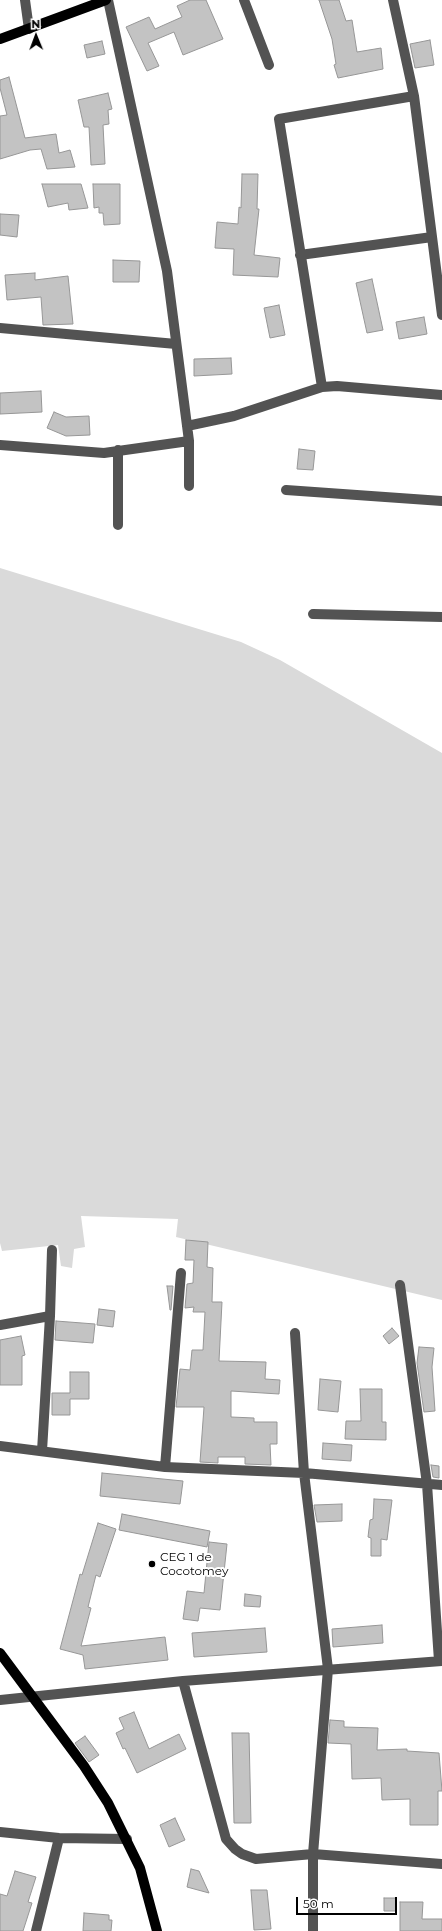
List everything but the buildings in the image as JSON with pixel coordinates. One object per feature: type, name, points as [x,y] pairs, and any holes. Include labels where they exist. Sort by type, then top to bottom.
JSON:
[{"type":"main road","points":[[0,39],[107,0]]},
{"type":"main road","points":[[0,1653],[84,1766],[108,1803],[140,1868],[157,1931]]},
{"type":"street","points":[[25,0],[30,29]]},
{"type":"street","points":[[107,0],[167,271],[189,441],[189,486]]},
{"type":"street","points":[[244,0],[269,64]]},
{"type":"street","points":[[394,0],[414,96],[442,315]]},
{"type":"street","points":[[322,387],[279,119],[414,96]]},
{"type":"street","points":[[300,255],[432,237]]},
{"type":"street","points":[[0,328],[176,344]]},
{"type":"street","points":[[187,426],[234,416],[322,387],[337,386],[442,394]]},
{"type":"street","points":[[0,445],[104,453],[189,441]]},
{"type":"street","points":[[118,450],[118,525]]},
{"type":"street","points":[[286,490],[442,500]]},
{"type":"street","points":[[313,614],[442,617]]},
{"type":"street","points":[[42,1451],[50,1316],[52,1250]]},
{"type":"street","points":[[165,1467],[181,1272]]},
{"type":"street","points":[[0,1700],[183,1681],[440,1661],[426,1484],[400,1285]]},
{"type":"street","points":[[0,1325],[50,1316]]},
{"type":"street","points":[[295,1333],[304,1472],[328,1669],[313,1854],[313,1931]]},
{"type":"street","points":[[0,1446],[165,1467],[304,1472],[442,1485]]},
{"type":"street","points":[[183,1681],[226,1839],[234,1849],[242,1854],[256,1859],[313,1854],[442,1864]]},
{"type":"street","points":[[0,1832],[59,1838],[127,1839]]},
{"type":"street","points":[[36,1931],[59,1838]]},
{"type":"shaded area","points":[[0,568],[241,642],[280,660],[442,753],[442,1300],[176,1237],[178,1219],[81,1216],[85,1247],[74,1249],[72,1268],[61,1266],[58,1245],[2,1251],[0,1243]]},
{"type":"place","name":"CEG 1 de Cocotomey","points":[[152,1564]]}]
